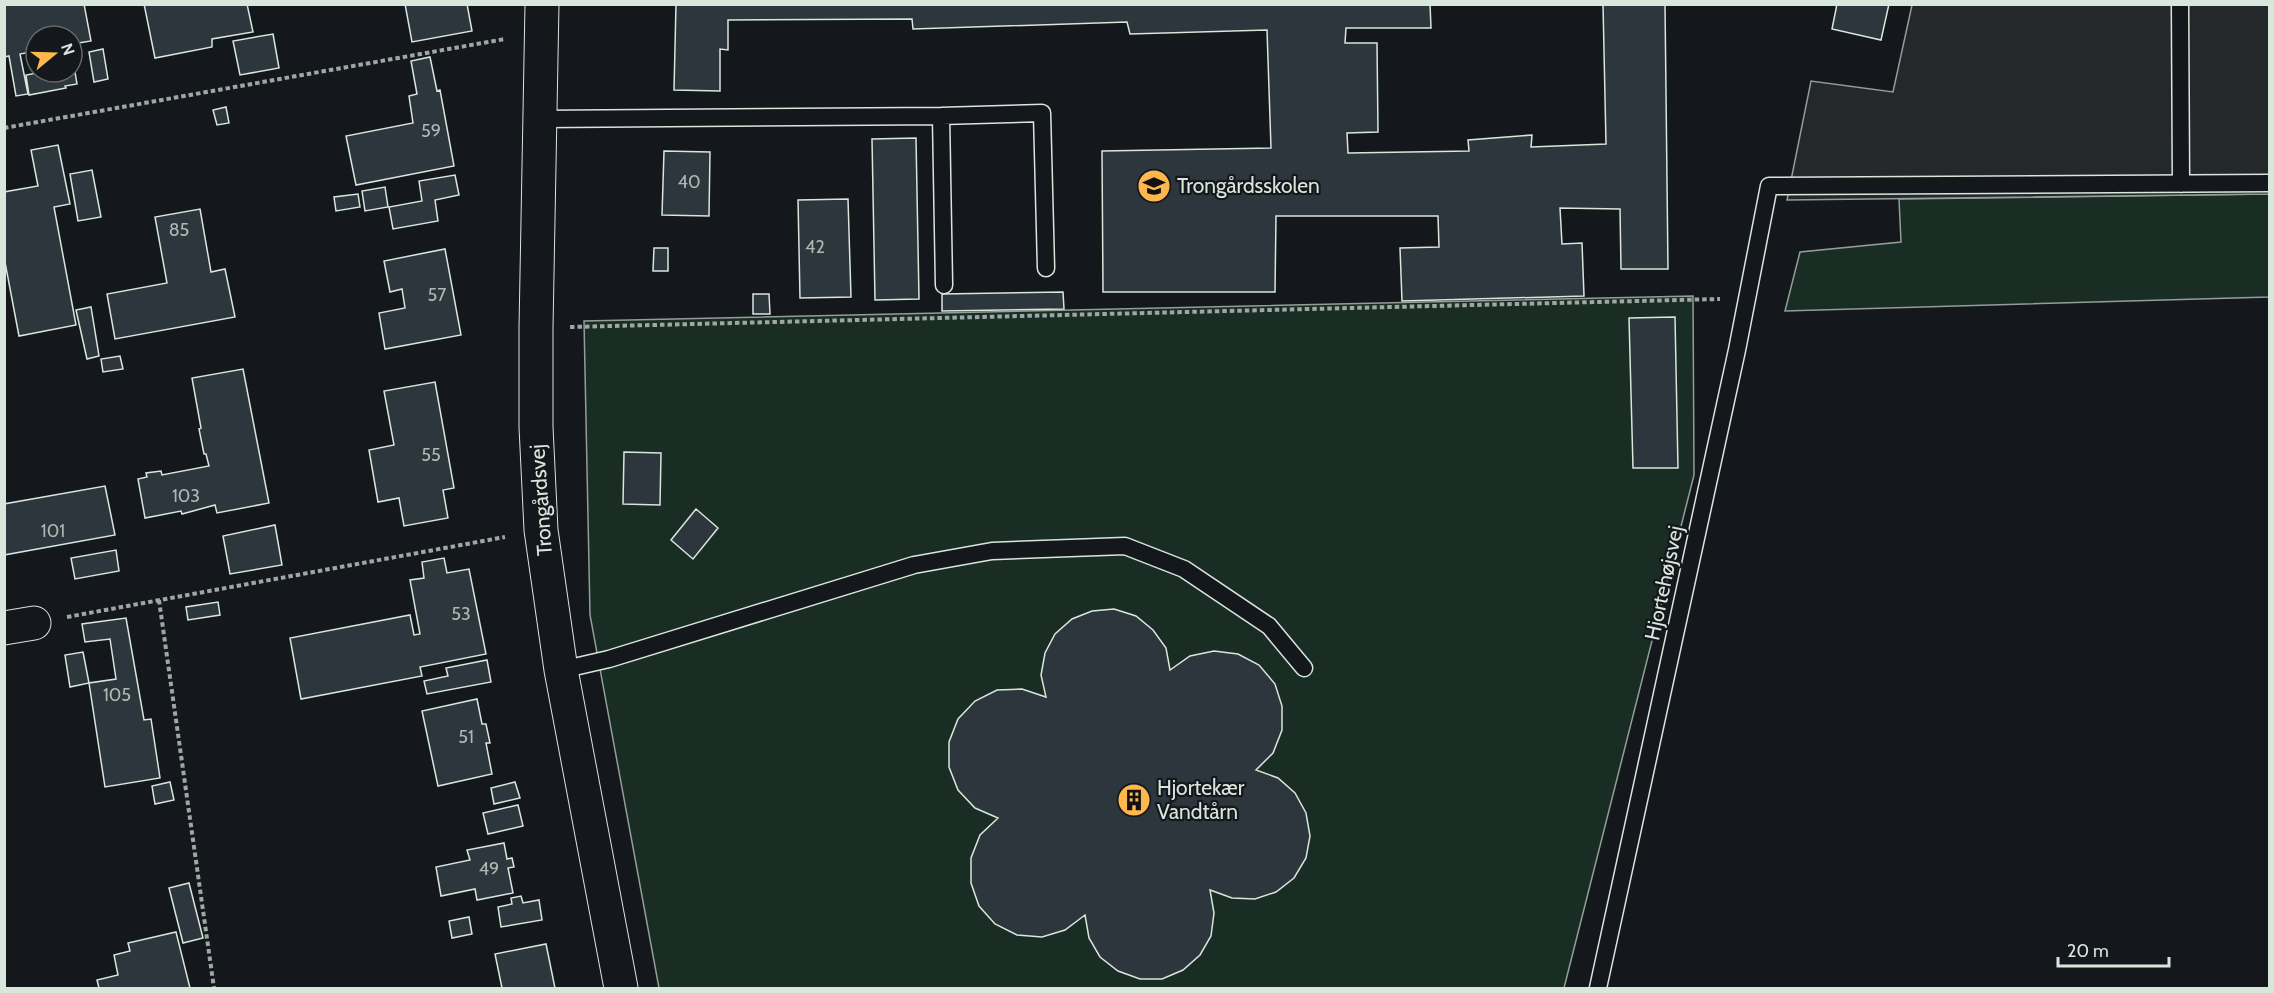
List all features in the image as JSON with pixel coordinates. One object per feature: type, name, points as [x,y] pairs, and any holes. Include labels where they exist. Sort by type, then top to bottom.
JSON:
[{"type":"street","name":"Trongårdsvej","points":[[542,18],[536,328],[536,427],[541,530],[561,670],[621,988]]},
{"type":"lane","points":[[2180,4],[2181,184],[2270,183]]},
{"type":"lane","points":[[541,119],[1042,113],[1046,268]]},
{"type":"lane","points":[[941,116],[944,285]]},
{"type":"lane","name":"Hjortehøjsvej","points":[[1598,988],[1748,298],[1769,186],[2181,184]]},
{"type":"lane","points":[[561,670],[609,659],[914,565],[992,551],[1125,546],[1184,569],[1269,626],[1304,668]]},
{"type":"path","points":[[4,128],[542,18]]},
{"type":"path","points":[[536,328],[1748,298]]},
{"type":"path","points":[[19,626],[541,530]]},
{"type":"path","points":[[159,600],[214,988]]},
{"type":"green space","points":[[2269,194],[2269,297],[1785,311],[1800,252],[1901,242],[1899,199]]},
{"type":"green space","points":[[1693,296],[1694,475],[1564,988],[659,988],[590,615],[584,321]]},
{"type":"shaded area","points":[[1912,5],[2269,5],[2269,194],[1787,200],[1811,81],[1893,92]]},
{"type":"building","points":[[4,4],[84,4],[91,41],[84,42],[84,24],[24,24],[24,53],[20,54],[24,84],[26,84],[28,94],[16,96],[9,56],[4,57]]},
{"type":"building","points":[[144,4],[247,4],[253,32],[212,39],[212,47],[155,58]]},
{"type":"building","points":[[405,4],[467,4],[472,31],[412,42]]},
{"type":"building","points":[[676,4],[1430,4],[1431,28],[1346,28],[1345,43],[1377,43],[1378,132],[1347,133],[1348,153],[1469,151],[1468,140],[1532,135],[1531,147],[1606,144],[1603,4],[1665,4],[1668,269],[1621,269],[1620,209],[1560,208],[1562,244],[1582,243],[1584,296],[1402,301],[1400,248],[1439,247],[1438,216],[1276,216],[1275,292],[1103,292],[1102,151],[1271,148],[1267,30],[1130,34],[1127,22],[913,29],[912,19],[728,20],[728,50],[720,49],[720,91],[674,90]]},
{"type":"building","points":[[1837,4],[1889,4],[1881,40],[1832,29]]},
{"type":"building","points":[[273,34],[279,68],[240,75],[233,41]]},
{"type":"building","points":[[103,49],[108,79],[94,82],[89,52]]},
{"type":"building","points":[[430,57],[437,91],[440,90],[454,166],[356,185],[346,136],[413,123],[409,96],[417,94],[411,61]]},
{"type":"building","points":[[27,84],[77,84],[65,86],[66,88],[29,95]]},
{"type":"building","points":[[226,107],[229,123],[217,125],[213,110]]},
{"type":"building","points":[[916,138],[919,299],[875,300],[872,139]]},
{"type":"building","points":[[58,145],[70,204],[54,207],[76,325],[19,336],[4,257],[4,192],[38,186],[31,150]]},
{"type":"building","points":[[664,151],[710,152],[709,216],[662,215]]},
{"type":"building","points":[[92,170],[101,217],[78,221],[70,174]]},
{"type":"building","points":[[455,175],[459,195],[435,200],[438,221],[393,229],[389,207],[422,201],[419,181]]},
{"type":"building","points":[[385,187],[388,207],[365,211],[362,191]]},
{"type":"building","points":[[358,194],[360,207],[336,211],[334,197]]},
{"type":"building","points":[[848,199],[851,297],[800,298],[798,200]]},
{"type":"building","points":[[200,209],[211,272],[225,269],[235,317],[115,339],[107,294],[167,283],[155,217]]},
{"type":"building","points":[[654,248],[668,248],[668,271],[653,271]]},
{"type":"building","points":[[445,249],[461,335],[385,349],[379,313],[405,308],[402,289],[390,292],[384,261]]},
{"type":"building","points":[[1063,292],[1064,309],[942,311],[942,294]]},
{"type":"building","points":[[753,294],[769,294],[770,314],[753,314]]},
{"type":"building","points":[[91,307],[99,356],[87,359],[76,310]]},
{"type":"building","points":[[1675,317],[1678,468],[1633,468],[1629,318]]},
{"type":"building","points":[[120,356],[123,369],[103,372],[101,359]]},
{"type":"building","points":[[243,369],[269,503],[217,513],[215,505],[182,514],[181,511],[145,518],[138,479],[147,477],[146,473],[161,471],[162,475],[209,466],[199,429],[201,428],[192,378]]},
{"type":"building","points":[[435,382],[454,488],[443,490],[448,518],[404,526],[399,498],[378,502],[369,450],[394,445],[384,391]]},
{"type":"building","points":[[624,452],[661,453],[660,505],[623,504]]},
{"type":"building","points":[[105,486],[115,535],[4,555],[4,504]]},
{"type":"building","points":[[696,509],[718,528],[693,559],[671,540]]},
{"type":"building","points":[[275,525],[282,565],[230,574],[223,536]]},
{"type":"building","points":[[116,550],[119,571],[75,579],[71,558]]},
{"type":"building","points":[[444,558],[447,573],[469,569],[486,654],[420,667],[422,676],[301,699],[290,638],[410,615],[414,635],[420,634],[410,580],[424,578],[422,562]]},
{"type":"building","points":[[218,602],[220,615],[188,620],[186,607]]},
{"type":"building","name":"Hjortekær Vandtårn","points":[[1114,609],[1136,616],[1153,630],[1166,648],[1170,670],[1190,656],[1214,651],[1238,654],[1259,665],[1275,684],[1282,706],[1282,730],[1273,753],[1256,770],[1278,778],[1295,793],[1306,813],[1310,836],[1306,858],[1294,878],[1276,892],[1255,899],[1232,898],[1210,890],[1214,913],[1211,936],[1200,955],[1183,970],[1162,979],[1140,979],[1118,971],[1100,957],[1089,938],[1085,915],[1065,930],[1042,937],[1017,935],[995,924],[979,906],[971,883],[971,858],[980,835],[998,818],[975,808],[958,790],[949,767],[949,742],[958,719],[975,701],[997,690],[1022,689],[1046,697],[1041,675],[1045,653],[1055,634],[1072,619],[1092,611]]},
{"type":"building","points":[[126,618],[144,720],[151,719],[160,778],[105,787],[89,683],[116,679],[110,639],[85,642],[82,624]]},
{"type":"building","points":[[83,652],[89,683],[70,687],[65,655]]},
{"type":"building","points":[[487,660],[491,682],[427,694],[424,681],[448,676],[446,668]]},
{"type":"building","points":[[477,699],[482,724],[486,724],[490,743],[486,743],[492,774],[438,786],[422,711]]},
{"type":"building","points":[[170,782],[174,800],[155,804],[152,786]]},
{"type":"building","points":[[515,782],[520,798],[494,804],[491,788]]},
{"type":"building","points":[[518,805],[523,826],[488,834],[483,813]]},
{"type":"building","points":[[504,843],[507,859],[512,858],[514,867],[508,868],[513,893],[477,900],[475,889],[441,896],[436,867],[470,860],[467,850]]},
{"type":"building","points":[[189,883],[203,938],[183,943],[169,888]]},
{"type":"building","points":[[521,896],[523,903],[539,900],[542,920],[501,927],[498,907],[512,904],[511,898]]},
{"type":"building","points":[[469,917],[472,934],[452,938],[449,921]]},
{"type":"building","points":[[176,932],[190,988],[99,988],[97,980],[118,975],[114,955],[130,951],[128,943]]},
{"type":"building","points":[[546,944],[555,988],[502,988],[495,954]]},
{"type":"place","name":"Trongårdsskolen","points":[[1154,186]]},
{"type":"place","name":"Hjortekær Vandtårn","points":[[1134,800]]}]
